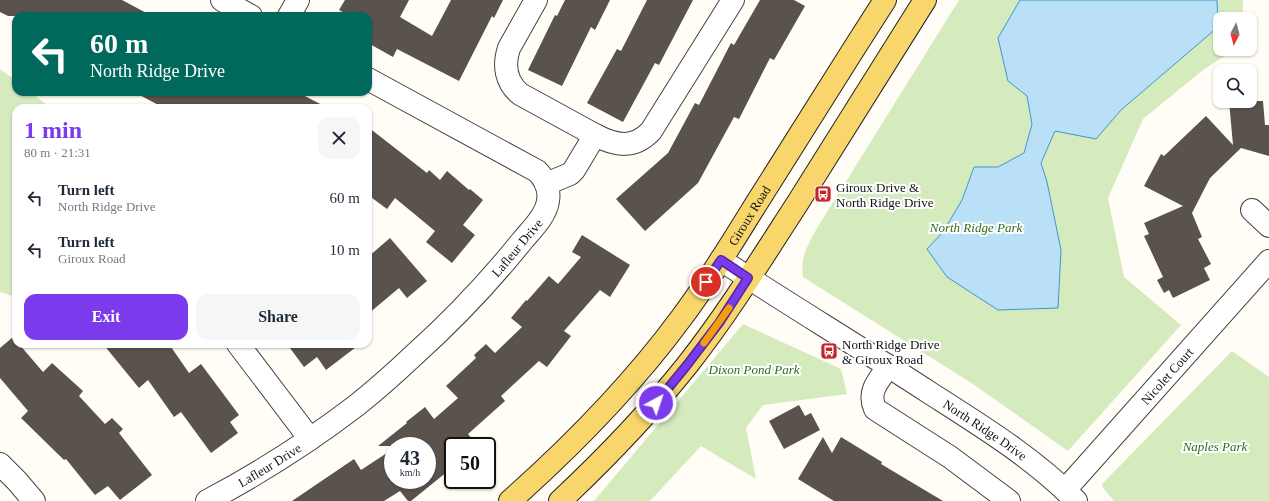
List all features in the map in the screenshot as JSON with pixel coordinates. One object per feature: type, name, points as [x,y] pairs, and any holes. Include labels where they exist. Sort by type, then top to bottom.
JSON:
[{"type":"main road","name":"Giroux Road","points":[[510,501],[554,461],[598,417],[635,375],[682,317],[721,260],[885,0]]},
{"type":"main road","points":[[560,501],[616,447],[656,403],[719,323],[831,150],[925,0]]},
{"type":"street","points":[[222,0],[244,12]]},
{"type":"street","points":[[291,12],[298,0]]},
{"type":"street","points":[[536,0],[509,48],[506,57],[506,66],[510,83],[520,94],[608,142],[624,144],[631,144],[645,137],[651,131],[733,0]]},
{"type":"street","points":[[372,81],[537,171],[542,176],[546,184],[570,174],[574,170],[595,135]]},
{"type":"street","name":"Lafleur Drive","points":[[208,501],[259,472],[310,439],[358,404],[436,335],[487,283],[544,213],[548,201],[548,190],[546,184]]},
{"type":"street","points":[[1252,210],[1269,226]]},
{"type":"street","name":"North Ridge Drive","points":[[721,260],[888,366],[1013,448],[1070,495]]},
{"type":"street","name":"Nicolet Court","points":[[1070,495],[1269,261]]},
{"type":"street","name":"Lafleur Drive","points":[[241,348],[310,439]]},
{"type":"street","points":[[888,366],[872,392],[871,398],[875,409],[950,457],[1009,501]]},
{"type":"street","points":[[0,464],[34,501]]},
{"type":"green space","name":"North Ridge Park","points":[[959,0],[1243,0],[1243,12],[1213,12],[1213,56],[1224,56],[1203,70],[1143,119],[1108,198],[1124,277],[1181,325],[1068,451],[973,384],[803,277],[802,270],[804,257],[817,228]]},
{"type":"green space","points":[[0,69],[12,78],[12,96],[35,96],[46,104],[12,104],[12,296],[0,292]]},
{"type":"green space","name":"Dixon Pond Park","points":[[743,324],[841,369],[847,394],[763,405],[746,428],[756,479],[701,446],[650,501],[594,501]]},
{"type":"green space","name":"Naples Park","points":[[1232,351],[1269,377],[1269,501],[1114,501],[1103,488],[1102,484]]},
{"type":"water","points":[[1020,0],[1217,0],[1217,12],[1213,12],[1213,31],[1121,110],[1096,139],[1055,131],[1041,163],[1047,182],[1061,250],[1058,308],[998,310],[947,277],[927,249],[943,232],[962,200],[974,167],[998,167],[1024,153],[1032,124],[1027,96],[1008,81],[998,38]]},
{"type":"building","points":[[0,0],[122,0],[144,12],[12,12],[12,16],[8,16],[0,12]]},
{"type":"building","points":[[345,0],[409,0],[400,17],[432,36],[451,0],[503,0],[494,18],[492,16],[459,81],[397,49],[393,57],[372,45],[372,12],[343,12],[339,10]]},
{"type":"building","points":[[565,0],[610,0],[595,30],[591,27],[562,86],[528,70],[555,15],[557,16]]},
{"type":"building","points":[[647,0],[693,0],[659,65],[655,63],[623,122],[587,103],[617,49],[621,51]]},
{"type":"building","points":[[760,0],[794,0],[805,6],[774,60],[770,58],[739,119],[734,117],[698,183],[645,231],[616,199],[668,153],[695,103],[699,105],[731,43],[734,45]]},
{"type":"building","points":[[142,96],[305,96],[320,104],[156,104]]},
{"type":"building","points":[[1257,101],[1263,101],[1265,125],[1269,125],[1269,156],[1241,148],[1210,178],[1192,213],[1202,237],[1198,239],[1211,264],[1204,268],[1210,280],[1173,298],[1169,290],[1164,293],[1157,280],[1163,277],[1144,236],[1149,234],[1144,223],[1183,206],[1144,186],[1161,154],[1164,156],[1206,116],[1233,145],[1230,108],[1257,108]]},
{"type":"building","points":[[372,130],[427,173],[429,170],[440,180],[447,171],[483,200],[463,225],[475,235],[452,263],[426,242],[435,231],[395,198],[387,209],[372,198]]},
{"type":"building","points":[[582,235],[630,265],[610,297],[600,290],[564,331],[571,336],[547,367],[539,361],[501,396],[505,401],[468,434],[470,437],[444,437],[444,474],[436,481],[436,437],[389,437],[425,407],[434,419],[458,398],[446,386],[476,358],[474,355],[486,344],[495,353],[522,327],[511,318],[549,276],[558,284],[581,257],[572,252]]},
{"type":"building","points":[[390,238],[427,281],[407,298],[399,288],[372,311],[372,254]]},
{"type":"building","points":[[12,338],[12,348],[22,348],[43,372],[52,363],[83,391],[79,396],[105,424],[112,418],[123,429],[119,433],[152,475],[120,500],[108,486],[95,495],[66,459],[64,460],[21,418],[28,411],[0,378],[0,348]]},
{"type":"building","points":[[106,348],[172,348],[189,373],[201,364],[239,415],[230,422],[238,433],[211,453],[181,412],[174,417],[148,380],[139,388]]},
{"type":"building","points":[[290,348],[355,348],[326,370],[317,357],[304,367]]},
{"type":"building","points":[[799,405],[805,416],[811,413],[820,430],[784,449],[769,421]]},
{"type":"building","points":[[823,437],[832,453],[841,437],[882,462],[881,464],[943,501],[834,501],[798,479]]},
{"type":"building","points":[[384,441],[384,446],[378,446]]},
{"type":"building","points":[[384,455],[384,489],[426,489],[411,501],[408,501],[400,491],[384,501],[292,501],[354,459],[361,470]]},
{"type":"slow traffic","points":[[704,343],[729,308]]},
{"type":"place","name":"Giroux Drive & North Ridge Drive","points":[[823,194]]},
{"type":"place","name":"North Ridge Drive & Giroux Road","points":[[829,351]]},
{"type":"route","points":[[656,403],[719,323],[748,278],[721,260],[706,282]]}]
